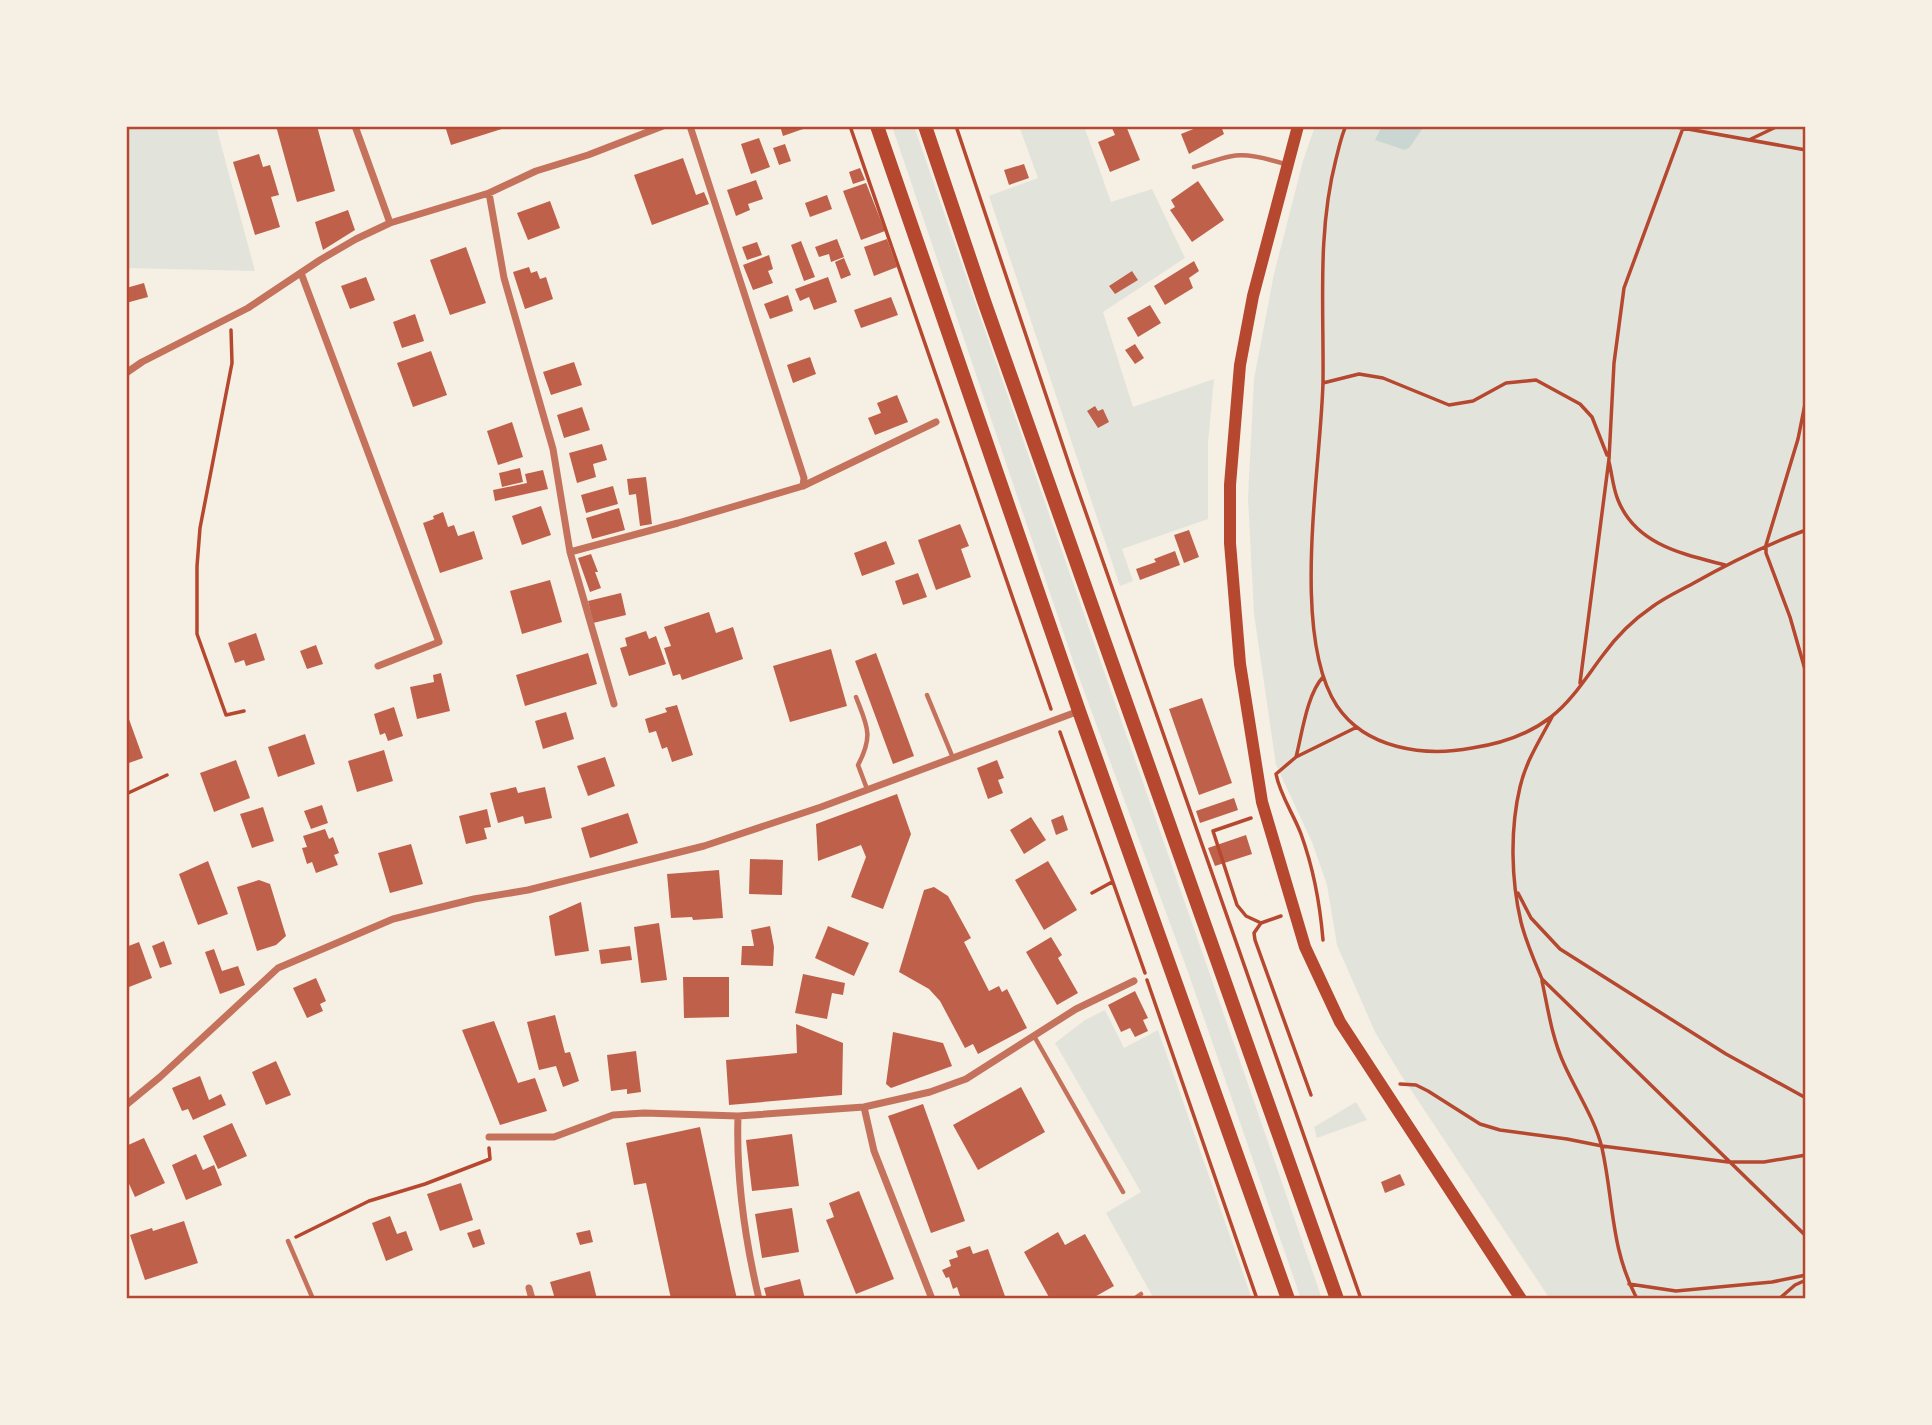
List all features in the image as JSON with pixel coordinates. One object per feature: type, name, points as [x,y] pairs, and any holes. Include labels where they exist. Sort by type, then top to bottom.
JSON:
[{"type":"main road","points":[[877,126],[1079,711],[1288,1299]]},
{"type":"main road","points":[[925,126],[984,301],[1337,1299]]},
{"type":"main road","points":[[1298,126],[1253,296],[1240,365],[1230,485],[1230,543],[1240,664],[1250,737],[1265,813],[1293,911],[1320,984],[1382,1089],[1521,1299]]},
{"type":"street","points":[[355,126],[390,223]]},
{"type":"street","points":[[126,373],[142,362],[231,318],[356,239],[390,223],[489,193],[536,171],[663,126]]},
{"type":"street","points":[[690,126],[804,478],[803,486]]},
{"type":"street","points":[[489,193],[504,278],[553,449],[570,552],[614,704]]},
{"type":"street","points":[[301,273],[439,642],[378,666]]},
{"type":"street","points":[[570,552],[803,486],[936,422]]},
{"type":"street","points":[[126,1105],[278,968],[393,919],[474,899],[528,890],[704,846],[867,790],[1079,711]]},
{"type":"street","points":[[489,1137],[554,1137],[613,1115],[644,1113],[738,1116],[864,1107],[930,1092],[966,1079],[1076,1009],[1134,981]]},
{"type":"street","points":[[864,1107],[873,1151],[932,1299]]},
{"type":"street","points":[[738,1116],[737,1151],[741,1189],[759,1299]]},
{"type":"street","points":[[529,1288],[532,1299]]},
{"type":"lane","points":[[1194,167],[1233,155],[1253,155],[1286,164]]},
{"type":"lane","points":[[927,695],[953,758]]},
{"type":"lane","points":[[856,697],[867,729],[867,747],[858,765],[867,790]]},
{"type":"lane","points":[[1034,1036],[1123,1192]]},
{"type":"lane","points":[[288,1241],[313,1299]]},
{"type":"lane","points":[[1134,1299],[1141,1294]]},
{"type":"path","points":[[956,126],[1072,473],[1361,1299]]},
{"type":"path","points":[[1346,126],[1332,175],[1325,214],[1321,288],[1323,383],[1312,590],[1313,627],[1322,677],[1337,706],[1357,727],[1388,744],[1419,752],[1473,748],[1505,740],[1553,716]]},
{"type":"path","points":[[1671,126],[1806,150]]},
{"type":"path","points":[[1749,140],[1778,126]]},
{"type":"path","points":[[1580,685],[1609,459],[1614,363],[1624,288],[1684,128]]},
{"type":"path","points":[[231,318],[232,363],[200,528],[197,634],[226,715],[243,711]]},
{"type":"path","points":[[1323,383],[1359,374],[1383,377],[1449,405],[1473,401],[1506,383],[1536,380],[1580,404],[1586,411],[1600,433],[1609,459],[1617,499],[1628,519],[1647,538],[1670,551],[1725,565]]},
{"type":"path","points":[[1806,399],[1798,439],[1766,545],[1766,554],[1790,617],[1806,673]]},
{"type":"path","points":[[1637,1299],[1623,1273],[1613,1227],[1602,1146],[1562,1062],[1542,979],[1521,923],[1514,861],[1520,786],[1532,753],[1553,716],[1606,651],[1636,620],[1653,606],[1725,565],[1806,530]]},
{"type":"path","points":[[1296,757],[1311,699],[1322,677]]},
{"type":"path","points":[[1323,940],[1320,905],[1301,834],[1278,786],[1276,774],[1296,757],[1357,727]]},
{"type":"path","points":[[1060,733],[1257,1299]]},
{"type":"path","points":[[126,794],[167,775]]},
{"type":"path","points":[[1261,923],[1246,916],[1237,905],[1213,831],[1265,813]]},
{"type":"path","points":[[1092,892],[1111,882]]},
{"type":"path","points":[[1516,888],[1531,918],[1560,949],[1726,1054],[1806,1098]]},
{"type":"path","points":[[1293,911],[1261,923],[1254,933],[1311,1095]]},
{"type":"path","points":[[1542,979],[1728,1163],[1806,1236]]},
{"type":"path","points":[[1382,1089],[1406,1083],[1416,1085],[1480,1124],[1500,1130],[1602,1146],[1728,1163],[1764,1162],[1806,1155]]},
{"type":"path","points":[[288,1241],[369,1201],[425,1184],[490,1159],[489,1137]]},
{"type":"path","points":[[1629,1284],[1676,1291],[1772,1282],[1806,1275]]},
{"type":"path","points":[[1779,1299],[1795,1285],[1806,1280]]},
{"type":"shaded area","points":[[126,126],[216,126],[255,271],[126,268]]},
{"type":"shaded area","points":[[892,126],[914,126],[1322,1299],[1301,1299],[1188,972],[1074,664]]},
{"type":"shaded area","points":[[1019,126],[1084,126],[1111,202],[1152,189],[1185,258],[1103,312],[1133,407],[1214,379],[1208,443],[1208,519],[1122,549],[1133,581],[1120,586],[989,196],[1038,178]]},
{"type":"shaded area","points":[[1315,126],[1806,126],[1806,1299],[1550,1299],[1399,1072],[1375,1032],[1337,945],[1327,885],[1312,842],[1276,765],[1254,614],[1248,498],[1254,379],[1274,274],[1303,161]]},
{"type":"shaded area","points":[[1382,126],[1424,126],[1405,150],[1375,140]]},
{"type":"shaded area","points":[[1105,1010],[1124,1048],[1158,1030],[1252,1299],[1154,1299],[1106,1213],[1141,1192],[1055,1043],[1085,1020]]},
{"type":"shaded area","points":[[1356,1102],[1367,1120],[1317,1138],[1314,1127]]},
{"type":"building","points":[[276,126],[317,126],[335,191],[297,202]]},
{"type":"building","points":[[445,126],[508,126],[508,127],[451,145]]},
{"type":"building","points":[[780,126],[802,126],[803,129],[783,136]]},
{"type":"building","points":[[1111,126],[1126,126],[1140,160],[1110,172],[1098,142],[1115,135]]},
{"type":"building","points":[[1201,126],[1221,126],[1224,134],[1189,154],[1181,134]]},
{"type":"building","points":[[759,138],[770,167],[751,174],[741,144]]},
{"type":"building","points":[[785,144],[791,161],[779,165],[773,148]]},
{"type":"building","points":[[259,154],[263,167],[270,165],[279,195],[271,197],[280,227],[255,235],[233,162]]},
{"type":"building","points":[[683,158],[696,195],[704,192],[709,204],[652,225],[634,175]]},
{"type":"building","points":[[1024,164],[1029,178],[1009,185],[1004,170]]},
{"type":"building","points":[[860,168],[865,180],[853,184],[849,172]]},
{"type":"building","points":[[756,180],[763,199],[748,204],[750,210],[736,216],[727,190]]},
{"type":"building","points":[[1198,181],[1224,220],[1192,242],[1170,210],[1175,207],[1171,200]]},
{"type":"building","points":[[866,183],[885,231],[861,240],[843,191]]},
{"type":"building","points":[[827,195],[832,209],[810,217],[805,203]]},
{"type":"building","points":[[550,201],[560,228],[528,240],[517,213]]},
{"type":"building","points":[[348,210],[355,230],[323,250],[315,222]]},
{"type":"building","points":[[837,239],[844,257],[831,262],[829,254],[819,257],[815,247]]},
{"type":"building","points":[[887,239],[897,267],[874,276],[864,247]]},
{"type":"building","points":[[801,241],[815,277],[804,281],[791,245]]},
{"type":"building","points":[[757,242],[762,255],[747,260],[742,247]]},
{"type":"building","points":[[466,247],[486,303],[450,315],[430,260]]},
{"type":"building","points":[[769,255],[773,269],[768,271],[773,283],[753,290],[743,265]]},
{"type":"building","points":[[844,258],[851,275],[841,279],[835,262]]},
{"type":"building","points":[[1194,261],[1199,271],[1189,278],[1193,288],[1165,305],[1154,286]]},
{"type":"building","points":[[529,267],[531,273],[537,271],[540,279],[546,277],[553,299],[525,309],[513,272]]},
{"type":"building","points":[[1132,271],[1138,280],[1115,294],[1109,286]]},
{"type":"building","points":[[366,277],[375,300],[350,309],[341,286]]},
{"type":"building","points":[[828,277],[837,302],[814,310],[809,297],[800,301],[795,289]]},
{"type":"building","points":[[144,283],[148,297],[126,303],[126,288]]},
{"type":"building","points":[[788,295],[793,311],[770,319],[764,304]]},
{"type":"building","points":[[891,297],[898,315],[861,328],[854,310]]},
{"type":"building","points":[[1150,305],[1161,323],[1138,337],[1127,318]]},
{"type":"building","points":[[415,314],[424,341],[402,348],[393,322]]},
{"type":"building","points":[[1135,344],[1144,358],[1135,364],[1125,350]]},
{"type":"building","points":[[431,351],[447,395],[413,407],[397,363]]},
{"type":"building","points":[[810,357],[816,374],[793,383],[787,365]]},
{"type":"building","points":[[574,362],[582,385],[551,395],[543,372]]},
{"type":"building","points":[[897,395],[908,422],[875,435],[868,418],[881,413],[877,403]]},
{"type":"building","points":[[1095,406],[1098,411],[1103,409],[1109,422],[1098,428],[1087,411]]},
{"type":"building","points":[[582,407],[590,430],[564,438],[557,415]]},
{"type":"building","points":[[512,422],[523,457],[498,465],[487,431]]},
{"type":"building","points":[[602,444],[607,460],[593,464],[596,477],[577,483],[569,453]]},
{"type":"building","points":[[520,468],[523,482],[502,487],[499,473]]},
{"type":"building","points":[[543,470],[548,489],[495,501],[493,490],[527,483],[525,474]]},
{"type":"building","points":[[646,477],[652,524],[640,526],[636,494],[629,495],[627,479]]},
{"type":"building","points":[[613,486],[618,504],[586,513],[581,495]]},
{"type":"building","points":[[541,506],[551,535],[522,545],[512,516]]},
{"type":"building","points":[[619,508],[625,530],[592,539],[586,518]]},
{"type":"building","points":[[443,512],[448,527],[454,525],[458,536],[474,531],[483,559],[440,573],[423,523]]},
{"type":"building","points":[[960,524],[969,546],[961,549],[971,577],[936,590],[918,540]]},
{"type":"building","points":[[1189,530],[1199,557],[1184,563],[1174,535]]},
{"type":"building","points":[[886,541],[895,564],[862,576],[854,553]]},
{"type":"building","points":[[1175,551],[1180,565],[1140,580],[1136,569]]},
{"type":"building","points":[[591,554],[601,588],[590,592],[578,558]]},
{"type":"building","points":[[918,573],[927,597],[903,605],[895,581]]},
{"type":"building","points":[[550,580],[562,622],[522,634],[510,591]]},
{"type":"building","points":[[621,593],[626,615],[593,623],[588,601]]},
{"type":"building","points":[[709,612],[716,633],[733,627],[743,659],[682,680],[680,674],[673,676],[664,648],[671,646],[664,627]]},
{"type":"building","points":[[646,631],[649,639],[656,636],[666,664],[629,676],[620,648],[627,646],[625,638]]},
{"type":"building","points":[[256,633],[265,660],[246,666],[244,660],[235,663],[228,643]]},
{"type":"building","points":[[316,645],[323,664],[307,669],[300,651]]},
{"type":"building","points":[[831,649],[847,706],[790,722],[773,666]]},
{"type":"building","points":[[588,653],[597,684],[525,706],[516,675]]},
{"type":"building","points":[[876,653],[914,756],[893,764],[855,661]]},
{"type":"building","points":[[441,673],[450,711],[417,719],[410,687],[434,682],[433,675]]},
{"type":"building","points":[[1202,698],[1232,783],[1199,795],[1169,709]]},
{"type":"building","points":[[677,705],[693,755],[672,762],[667,747],[662,749],[656,731],[649,733],[645,719],[667,712],[665,708]]},
{"type":"building","points":[[394,707],[403,736],[388,741],[385,733],[380,735],[374,714]]},
{"type":"building","points":[[126,711],[143,758],[126,764]]},
{"type":"building","points":[[566,712],[574,739],[543,749],[535,721]]},
{"type":"building","points":[[305,734],[315,764],[278,777],[268,747]]},
{"type":"building","points":[[384,750],[393,781],[357,792],[348,761]]},
{"type":"building","points":[[605,757],[615,786],[588,796],[577,766]]},
{"type":"building","points":[[236,760],[250,798],[214,812],[200,773]]},
{"type":"building","points":[[997,760],[1004,778],[998,780],[1003,793],[988,799],[977,768]]},
{"type":"building","points":[[516,787],[518,793],[545,787],[552,818],[525,824],[523,816],[498,823],[490,793]]},
{"type":"building","points":[[897,794],[911,834],[883,909],[851,897],[866,857],[861,845],[818,861],[816,824]]},
{"type":"building","points":[[1234,798],[1238,810],[1200,823],[1196,811]]},
{"type":"building","points":[[322,805],[328,823],[311,829],[304,811]]},
{"type":"building","points":[[263,807],[274,841],[252,848],[240,814]]},
{"type":"building","points":[[487,809],[491,827],[484,828],[487,839],[466,844],[459,816]]},
{"type":"building","points":[[628,813],[638,843],[590,858],[581,828]]},
{"type":"building","points":[[1063,815],[1068,830],[1056,835],[1051,820]]},
{"type":"building","points":[[1031,817],[1046,840],[1024,854],[1010,830]]},
{"type":"building","points":[[325,829],[329,839],[333,837],[339,853],[334,855],[338,865],[316,873],[312,862],[307,864],[302,848],[307,847],[303,836]]},
{"type":"building","points":[[1246,835],[1252,854],[1215,866],[1208,848]]},
{"type":"building","points":[[411,844],[423,884],[390,893],[378,853]]},
{"type":"building","points":[[750,859],[783,860],[782,895],[749,894]]},
{"type":"building","points":[[208,861],[228,914],[198,925],[179,874]]},
{"type":"building","points":[[1048,861],[1077,910],[1044,930],[1015,880]]},
{"type":"building","points":[[719,870],[723,918],[671,918],[667,874]]},
{"type":"building","points":[[259,880],[270,884],[286,936],[276,945],[257,951],[237,887]]},
{"type":"building","points":[[934,887],[948,896],[971,938],[964,942],[989,991],[999,986],[1002,992],[1007,989],[1027,1028],[978,1054],[973,1044],[965,1048],[940,1001],[929,989],[899,972],[924,890]]},
{"type":"building","points":[[581,902],[589,951],[555,956],[549,916]]},
{"type":"building","points":[[659,923],[667,980],[641,983],[634,927]]},
{"type":"building","points":[[770,926],[774,947],[773,966],[741,965],[742,946],[754,946],[751,930]]},
{"type":"building","points":[[828,926],[869,943],[854,976],[815,958]]},
{"type":"building","points":[[1051,937],[1062,955],[1058,958],[1078,993],[1057,1005],[1026,952]]},
{"type":"building","points":[[164,941],[172,964],[160,968],[152,946]]},
{"type":"building","points":[[139,942],[152,978],[129,987],[126,979],[126,947]]},
{"type":"building","points":[[630,946],[632,960],[601,964],[599,950]]},
{"type":"building","points":[[214,949],[222,971],[238,966],[245,985],[220,994],[205,952]]},
{"type":"building","points":[[803,974],[845,983],[843,995],[832,993],[827,1019],[795,1013]]},
{"type":"building","points":[[683,977],[729,977],[729,1017],[684,1018]]},
{"type":"building","points":[[316,978],[326,1001],[320,1004],[323,1011],[307,1018],[293,988]]},
{"type":"building","points":[[1135,991],[1148,1018],[1143,1020],[1148,1031],[1135,1037],[1130,1028],[1121,1032],[1108,1005]]},
{"type":"building","points":[[555,1015],[565,1053],[570,1052],[579,1081],[563,1087],[556,1066],[539,1070],[527,1022]]},
{"type":"building","points":[[494,1021],[518,1083],[535,1078],[547,1111],[500,1125],[462,1030]]},
{"type":"building","points":[[796,1024],[843,1043],[842,1095],[729,1105],[726,1060],[797,1053]]},
{"type":"building","points":[[893,1032],[943,1043],[952,1066],[891,1088],[886,1084]]},
{"type":"building","points":[[636,1051],[641,1092],[627,1094],[627,1089],[611,1091],[607,1055]]},
{"type":"building","points":[[276,1061],[291,1095],[266,1105],[252,1072]]},
{"type":"building","points":[[200,1076],[209,1100],[221,1094],[226,1105],[193,1120],[188,1109],[182,1111],[172,1088]]},
{"type":"building","points":[[1021,1087],[1045,1132],[978,1170],[953,1125]]},
{"type":"building","points":[[923,1104],[965,1221],[931,1233],[888,1116]]},
{"type":"building","points":[[232,1123],[247,1156],[218,1169],[203,1136]]},
{"type":"building","points":[[700,1127],[737,1299],[671,1299],[646,1183],[634,1185],[626,1143]]},
{"type":"building","points":[[792,1134],[799,1186],[752,1191],[746,1140]]},
{"type":"building","points":[[144,1138],[165,1183],[135,1197],[126,1177],[126,1146]]},
{"type":"building","points":[[196,1154],[203,1170],[214,1165],[222,1185],[186,1200],[172,1165]]},
{"type":"building","points":[[1400,1174],[1405,1185],[1385,1193],[1381,1182]]},
{"type":"building","points":[[461,1183],[473,1220],[440,1231],[427,1194]]},
{"type":"building","points":[[859,1191],[894,1279],[856,1294],[826,1220],[834,1217],[829,1203]]},
{"type":"building","points":[[792,1208],[799,1252],[762,1258],[755,1214]]},
{"type":"building","points":[[390,1216],[397,1234],[406,1231],[413,1250],[386,1261],[372,1223]]},
{"type":"building","points":[[184,1221],[198,1263],[145,1280],[130,1235]]},
{"type":"building","points":[[480,1229],[485,1244],[473,1248],[467,1233]]},
{"type":"building","points":[[590,1230],[593,1242],[580,1245],[576,1233]]},
{"type":"building","points":[[1058,1232],[1065,1245],[1085,1234],[1114,1286],[1091,1299],[1050,1299],[1024,1252]]},
{"type":"building","points":[[970,1246],[973,1254],[988,1249],[1006,1299],[961,1299],[957,1287],[953,1289],[949,1277],[946,1278],[942,1270],[951,1266],[949,1260],[958,1257],[956,1251]]},
{"type":"building","points":[[590,1271],[597,1299],[555,1299],[550,1282]]},
{"type":"building","points":[[800,1279],[805,1299],[767,1299],[764,1288]]}]
